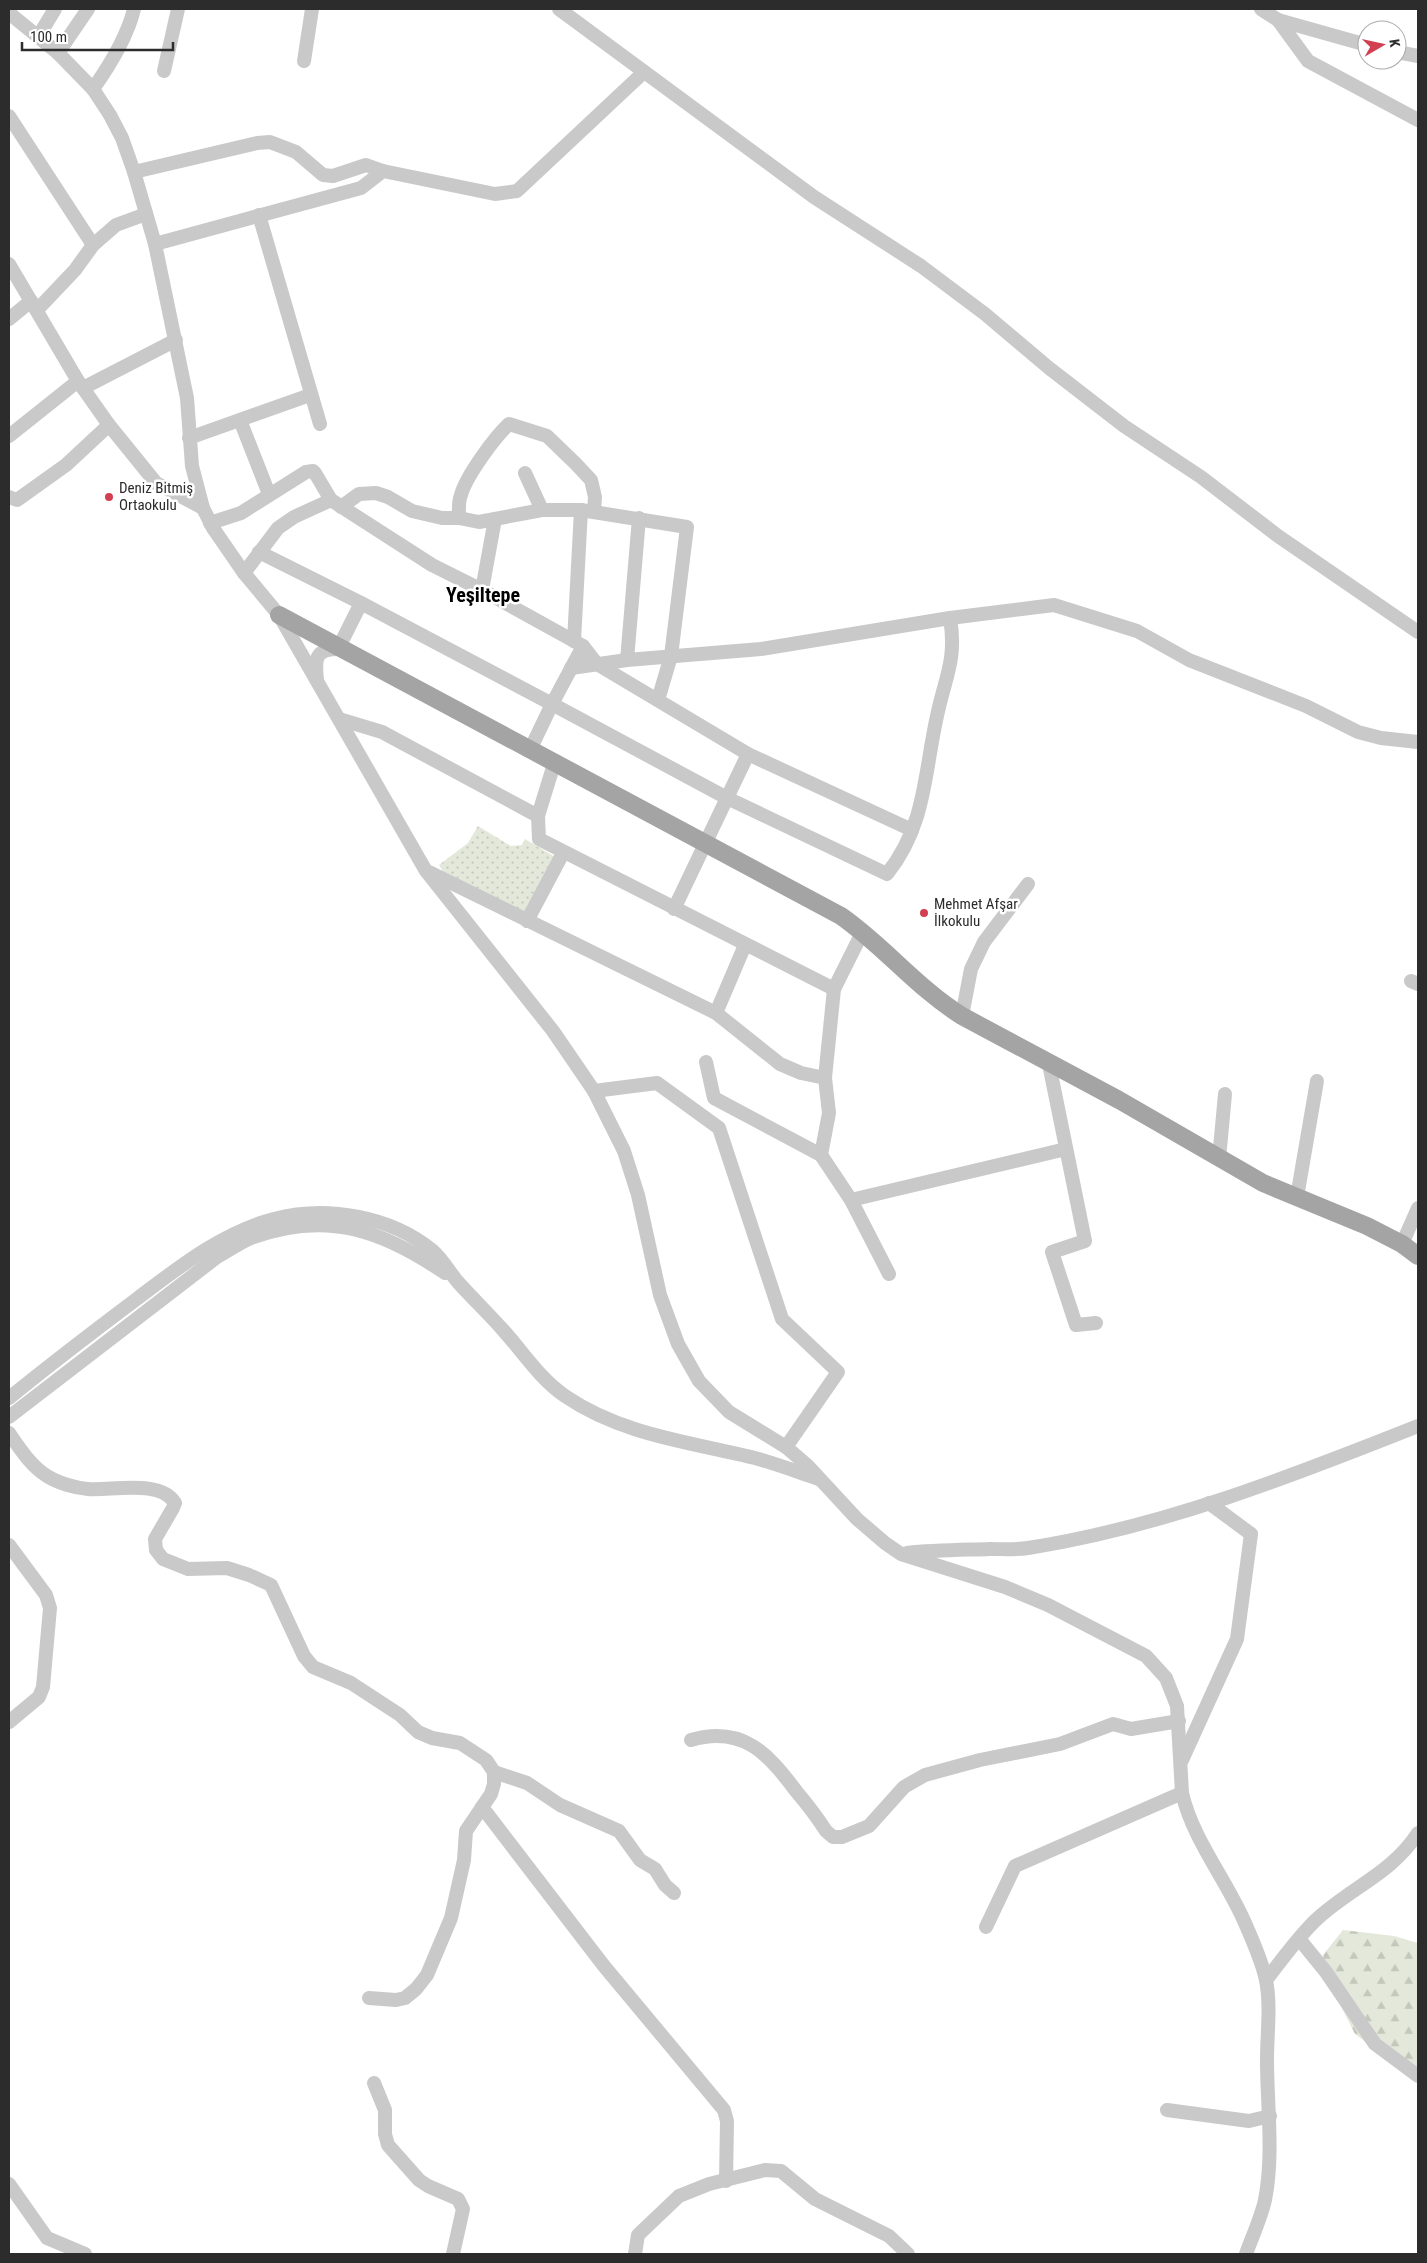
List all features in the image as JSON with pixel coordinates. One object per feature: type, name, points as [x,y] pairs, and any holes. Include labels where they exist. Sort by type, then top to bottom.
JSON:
[{"type":"main road","points":[[279,615],[554,764],[841,916],[863,932],[941,1003],[962,1016],[1119,1100],[1263,1183],[1336,1212],[1413,1250]]},
{"type":"street","points":[[38,37],[55,9]]},
{"type":"street","points":[[58,54],[88,9]]},
{"type":"street","points":[[93,89],[115,56],[132,19],[134,9]]},
{"type":"street","points":[[164,71],[178,9]]},
{"type":"street","points":[[304,61],[312,9]]},
{"type":"street","points":[[559,9],[814,197],[921,266],[985,314],[1049,368],[1124,426],[1201,477],[1278,536],[1418,632]]},
{"type":"street","points":[[1261,9],[1278,20],[1357,42]]},
{"type":"street","points":[[9,13],[58,54],[93,89],[122,138],[155,244],[187,398],[188,438],[192,466],[203,508],[210,523],[244,574],[279,615],[426,871],[553,1030],[594,1091],[624,1151],[638,1195],[660,1295],[678,1344],[699,1381],[729,1412],[786,1447],[808,1466],[857,1519],[901,1554],[996,1584],[1039,1602],[1146,1656],[1158,1667],[1171,1688],[1179,1720],[1182,1793],[1193,1826],[1245,1922],[1266,1980],[1269,2004],[1267,2061],[1270,2116],[1265,2201],[1246,2254]]},
{"type":"street","points":[[1278,20],[1308,61],[1418,120]]},
{"type":"street","points":[[134,172],[257,143],[270,142],[296,152],[323,175],[333,176],[366,165],[383,171],[495,194],[517,192],[644,72]]},
{"type":"street","points":[[9,116],[93,244]]},
{"type":"street","points":[[155,244],[361,188],[383,171]]},
{"type":"street","points":[[9,319],[34,305],[74,270],[93,244],[116,225],[146,214]]},
{"type":"street","points":[[259,215],[320,424]]},
{"type":"street","points":[[9,264],[81,384],[109,425],[156,483],[203,508]]},
{"type":"street","points":[[9,436],[81,384],[176,340]]},
{"type":"street","points":[[188,438],[310,395]]},
{"type":"street","points":[[240,420],[269,494]]},
{"type":"street","points":[[459,518],[460,495],[498,433],[509,424],[547,436],[592,480],[595,497],[588,510],[578,643],[572,668],[530,750]]},
{"type":"street","points":[[9,497],[17,500],[66,464],[109,425]]},
{"type":"street","points":[[210,523],[241,513],[306,472],[312,471],[336,504],[432,564],[578,643],[597,664],[748,754],[912,830]]},
{"type":"street","points":[[525,473],[542,510]]},
{"type":"street","points":[[244,574],[278,528],[294,517],[336,504],[359,494],[376,493],[388,497],[412,511],[442,518],[459,518],[479,522],[542,510],[588,510],[687,527],[671,656],[658,700]]},
{"type":"street","points":[[627,660],[639,518]]},
{"type":"street","points":[[482,590],[495,519]]},
{"type":"street","points":[[259,552],[361,603],[727,798],[887,874],[901,856],[920,806],[937,716],[954,650],[950,618]]},
{"type":"street","points":[[317,683],[315,663],[318,656],[326,649],[338,648],[361,603]]},
{"type":"street","points":[[572,668],[627,660],[761,649],[950,618],[1054,605],[1137,631],[1189,660],[1306,706],[1358,732],[1380,738],[1418,742]]},
{"type":"street","points":[[339,719],[382,732],[538,816]]},
{"type":"street","points":[[674,909],[707,844],[748,754]]},
{"type":"street","points":[[554,764],[538,816],[538,839],[834,990]]},
{"type":"street","points":[[527,921],[563,852]]},
{"type":"street","points":[[426,871],[716,1013],[780,1064],[801,1074],[825,1078]]},
{"type":"street","points":[[962,1016],[971,969],[984,942],[1028,884]]},
{"type":"street","points":[[821,1155],[829,1113],[825,1078],[834,990],[863,932]]},
{"type":"street","points":[[716,1013],[744,945]]},
{"type":"street","points":[[706,1062],[714,1098],[821,1155],[851,1200],[889,1274]]},
{"type":"street","points":[[1049,1064],[1085,1241],[1052,1252],[1076,1325],[1096,1322]]},
{"type":"street","points":[[1297,1196],[1317,1080]]},
{"type":"street","points":[[594,1091],[657,1083],[719,1128],[782,1320],[838,1372],[786,1447]]},
{"type":"street","points":[[1219,1159],[1225,1094]]},
{"type":"street","points":[[851,1200],[1066,1148]]},
{"type":"street","points":[[1413,1250],[1418,1208]]},
{"type":"street","points":[[9,1398],[173,1272],[213,1246],[240,1231],[274,1219],[305,1214],[335,1214],[369,1220],[403,1231],[434,1252],[459,1283],[504,1330],[543,1378],[564,1396],[589,1410],[611,1422],[639,1431],[757,1459],[819,1480]]},
{"type":"street","points":[[9,1417],[217,1257],[250,1239],[277,1230],[308,1224],[341,1225],[367,1232],[388,1240],[431,1264],[459,1283]]},
{"type":"street","points":[[901,1554],[928,1550],[1026,1548],[1104,1533],[1208,1503],[1330,1462],[1418,1426]]},
{"type":"street","points":[[9,1434],[35,1467],[60,1482],[84,1488],[135,1487],[160,1491],[171,1496],[175,1503],[155,1539],[156,1550],[163,1559],[188,1569],[227,1568],[271,1585],[304,1656],[313,1667],[351,1683],[400,1715],[418,1732],[432,1738],[460,1743],[486,1760],[494,1772],[494,1784],[466,1831],[464,1860],[451,1918],[427,1975],[416,1990],[405,1998],[396,2000],[369,1998]]},
{"type":"street","points":[[1180,1764],[1237,1639],[1251,1534],[1208,1503]]},
{"type":"street","points":[[9,1545],[46,1595],[50,1608],[43,1687],[39,1697],[9,1722]]},
{"type":"street","points":[[691,1740],[706,1736],[727,1737],[744,1742],[760,1750],[774,1762],[826,1831],[833,1837],[842,1837],[870,1826],[904,1787],[925,1775],[980,1760],[1060,1744],[1112,1724],[1131,1730],[1179,1720]]},
{"type":"street","points":[[494,1772],[527,1783],[560,1805],[619,1831],[640,1860],[655,1869],[665,1885],[674,1893]]},
{"type":"street","points":[[986,1927],[1015,1866],[1182,1793]]},
{"type":"street","points":[[482,1807],[604,1966],[724,2110],[728,2121],[726,2182]]},
{"type":"street","points":[[1266,1980],[1318,1918],[1382,1872],[1407,1851],[1418,1833]]},
{"type":"street","points":[[1300,1940],[1326,1972],[1375,2044],[1418,2076]]},
{"type":"street","points":[[374,2083],[385,2110],[384,2134],[388,2144],[419,2180],[458,2199],[461,2204],[463,2209],[453,2254]]},
{"type":"street","points":[[1167,2110],[1249,2121],[1270,2116]]},
{"type":"street","points":[[635,2254],[638,2235],[679,2196],[709,2184],[726,2182],[748,2173],[781,2171],[815,2199],[889,2236],[908,2254]]},
{"type":"street","points":[[9,2184],[46,2238],[85,2254]]},
{"type":"green space","points":[[478,826],[511,846],[522,845],[525,839],[555,857],[525,912],[445,875],[439,865],[468,843]]},
{"type":"green space","points":[[1343,1930],[1394,1936],[1418,1943],[1418,2081],[1355,2034],[1327,1979],[1323,1955]]},
{"type":"place","name":"Deniz Bitmiş Ortaokulu","points":[[109,497]]},
{"type":"place","name":"Mehmet Afşar İlkokulu","points":[[924,913]]},
{"type":"district","name":"Yeşiltepe","points":[[483,595]]}]
